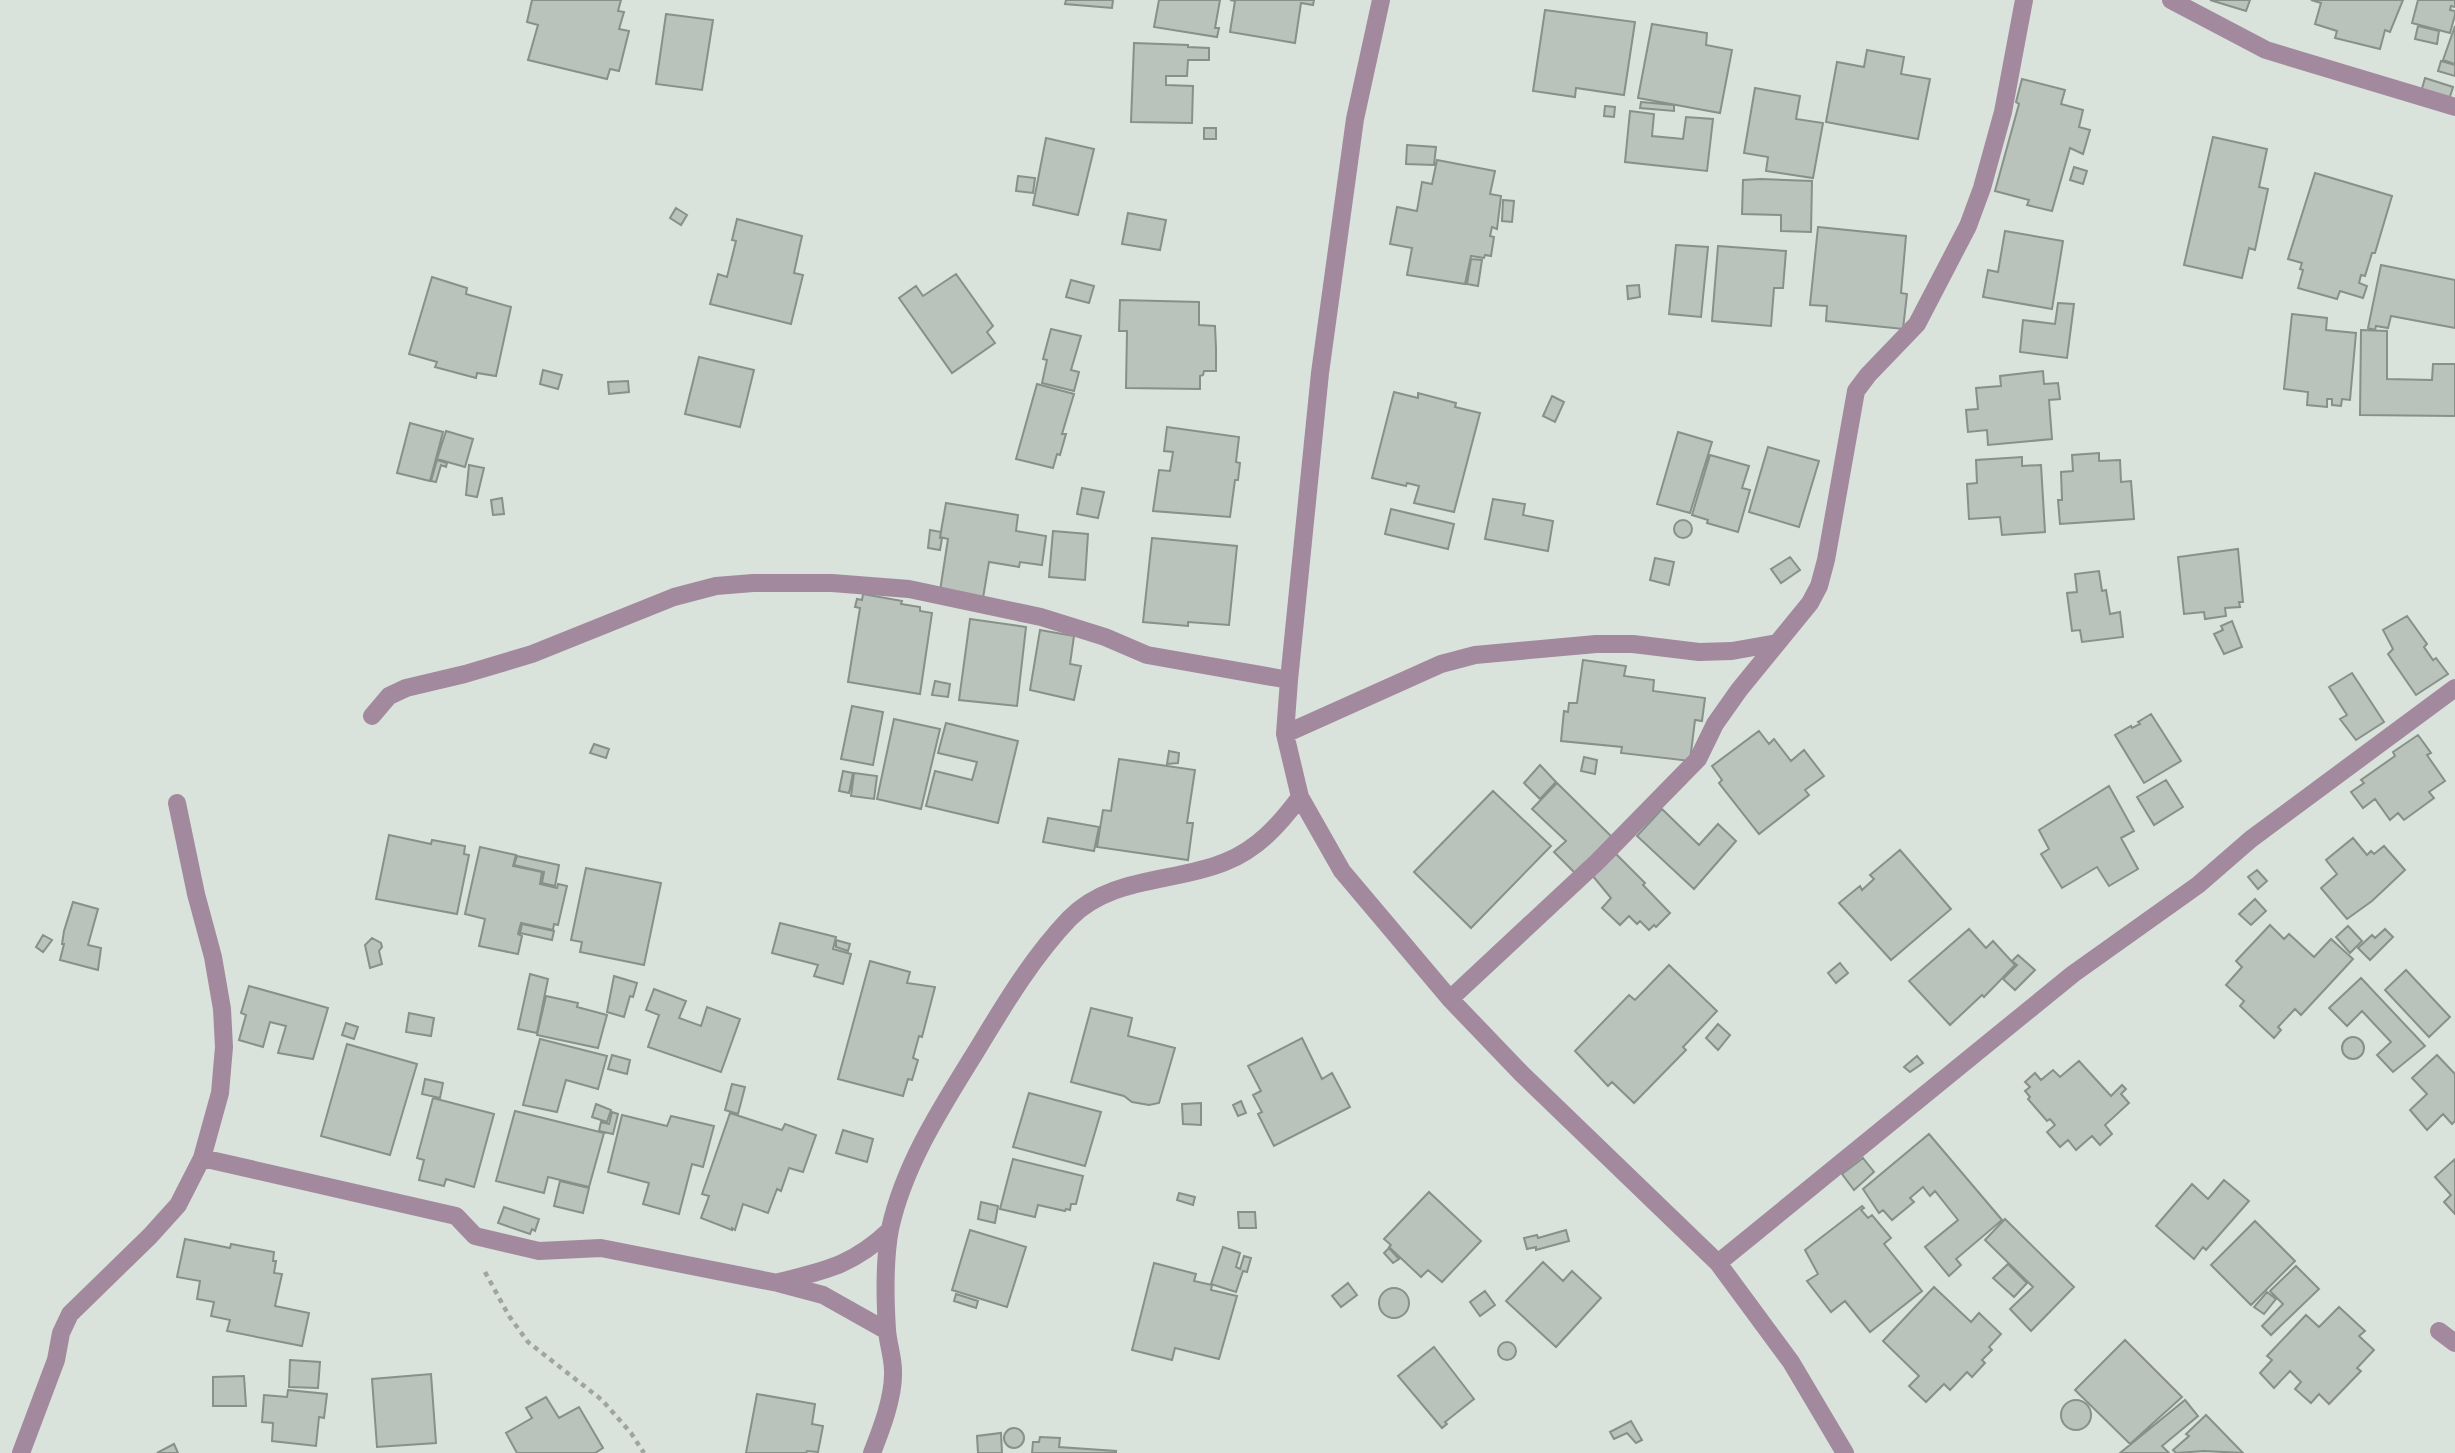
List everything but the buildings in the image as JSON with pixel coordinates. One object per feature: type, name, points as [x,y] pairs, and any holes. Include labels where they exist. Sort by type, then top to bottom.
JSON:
[{"type":"street","points":[[1381,0],[1355,118],[1320,373],[1285,734],[1300,797],[1342,872],[1450,999],[1522,1074],[1718,1263],[1791,1362],[1845,1453]]},
{"type":"street","points":[[1450,999],[1597,862],[1691,767],[1698,759],[1715,724],[1811,603],[1826,560],[1856,391],[1917,324],[1968,226],[1982,188],[2003,112],[2024,0]]},
{"type":"street","points":[[2171,0],[2266,50],[2455,107]]},
{"type":"street","points":[[372,716],[389,696],[406,688],[531,654],[674,597],[716,586],[753,583],[832,583],[909,589],[1041,617],[1105,637],[1147,655],[1289,680]]},
{"type":"street","points":[[1285,734],[1441,664],[1475,655],[1596,644],[1633,644],[1699,652],[1732,651],[1777,643]]},
{"type":"street","points":[[1718,1263],[2073,974],[2198,885],[2251,839],[2455,688]]},
{"type":"street","points":[[872,1453],[884,1421],[894,1373],[887,1331],[886,1273],[890,1230],[908,1175],[936,1117],[1017,985],[1070,918],[1101,895],[1139,882],[1178,876],[1226,862],[1262,841],[1283,821],[1300,797]]},
{"type":"street","points":[[21,1453],[56,1360],[61,1333],[71,1314],[178,1205],[202,1158],[220,1093],[224,1047],[222,1009],[177,803]]},
{"type":"street","points":[[202,1158],[456,1216],[475,1236],[539,1251],[601,1248],[823,1294],[887,1331]]},
{"type":"street","points":[[778,1283],[835,1268],[870,1249],[890,1230]]},
{"type":"street","points":[[2439,1331],[2455,1343]]},
{"type":"path","points":[[456,1216],[509,1316],[528,1342],[602,1400],[631,1433],[644,1453]]}]
